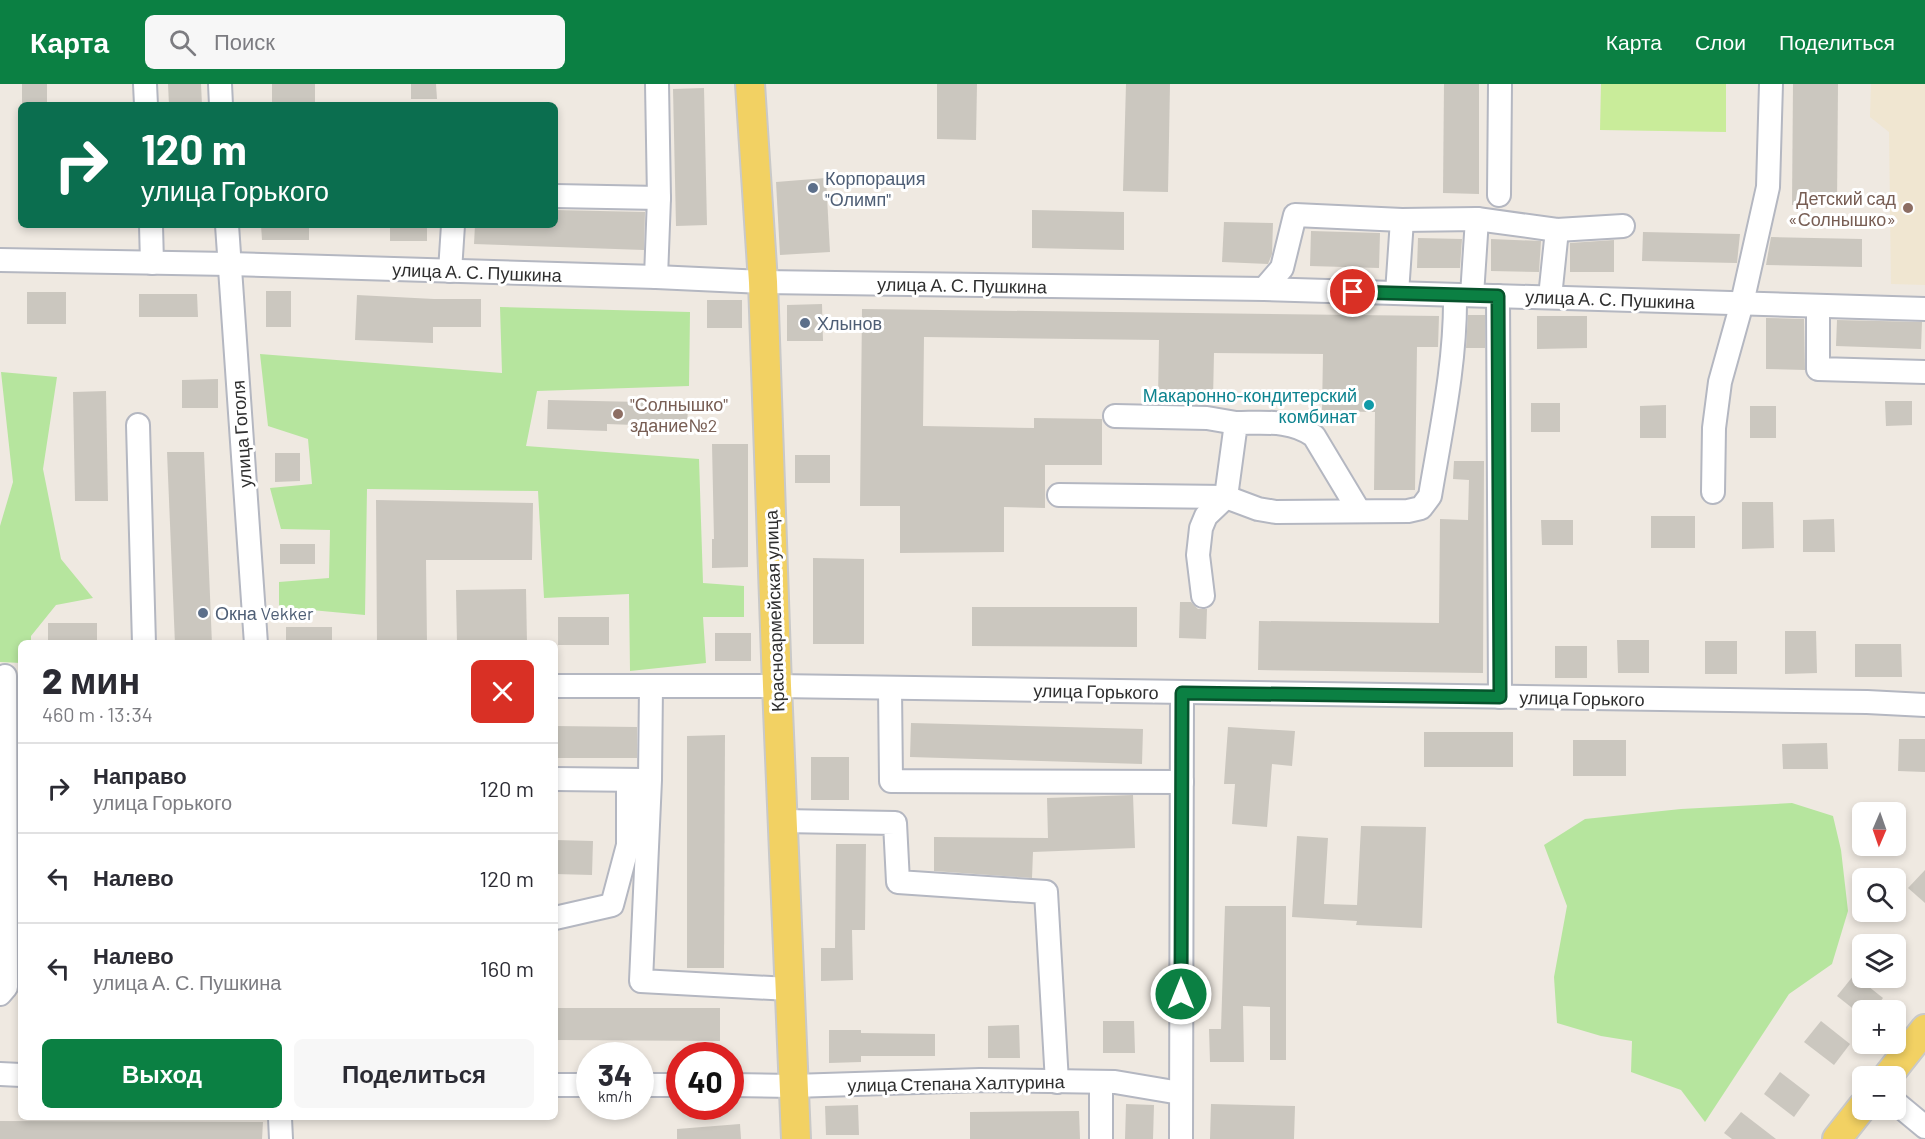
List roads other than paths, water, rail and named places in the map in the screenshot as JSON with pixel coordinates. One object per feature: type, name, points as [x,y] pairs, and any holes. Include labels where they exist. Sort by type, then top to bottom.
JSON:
[{"type":"main road","name":"Красноармейская улица","points":[[750,84],[764,282],[782,821],[796,1139]]},
{"type":"main road","points":[[1896,1066],[1925,1029]]},
{"type":"main road","points":[[1837,1139],[1852,1120]]},
{"type":"street","points":[[145,84],[146,102]]},
{"type":"street","points":[[220,84],[221,102]]},
{"type":"street","points":[[656,277],[659,198],[657,84]]},
{"type":"street","points":[[1499,195],[1500,84]]},
{"type":"street","points":[[1713,492],[1714,428],[1720,382],[1742,303],[1768,187],[1771,84]]},
{"type":"street","points":[[558,196],[659,198]]},
{"type":"street","points":[[1264,289],[1282,268],[1295,215],[1402,220],[1477,219],[1557,230],[1623,226]]},
{"type":"street","points":[[1059,495],[1226,496],[1258,509],[1276,512],[1408,512],[1421,508],[1430,496],[1452,360],[1455,327],[1464,295],[1477,219]]},
{"type":"street","points":[[1397,293],[1402,220]]},
{"type":"street","points":[[151,228],[152,263]]},
{"type":"street","name":"улица Гоголя","points":[[227,228],[256,640]]},
{"type":"street","points":[[450,271],[453,228]]},
{"type":"street","points":[[1550,297],[1557,230]]},
{"type":"street","name":"улица А. С. Пушкина","points":[[0,260],[230,264],[764,282],[1264,289],[1925,309]]},
{"type":"street","points":[[1498,296],[1500,697]]},
{"type":"street","points":[[1818,306],[1818,369],[1925,372]]},
{"type":"street","points":[[1115,416],[1207,418],[1236,423],[1289,423],[1304,428],[1314,436],[1359,512]]},
{"type":"street","points":[[1203,596],[1198,555],[1201,528],[1206,516],[1226,496],[1236,423]]},
{"type":"street","points":[[138,425],[144,640]]},
{"type":"street","points":[[0,994],[6,987],[9,676]]},
{"type":"street","name":"улица Горького","points":[[558,686],[777,686],[1867,702],[1925,705]]},
{"type":"street","points":[[558,917],[612,905],[628,845],[651,686]]},
{"type":"street","points":[[890,688],[891,781],[1182,782]]},
{"type":"street","points":[[1181,1139],[1182,693]]},
{"type":"street","points":[[558,779],[639,780]]},
{"type":"street","points":[[639,780],[641,981],[789,989]]},
{"type":"street","points":[[782,821],[895,823],[898,882],[1046,892],[1057,1082]]},
{"type":"street","points":[[0,1074],[18,1075]]},
{"type":"street","name":"улица Степана Халтурина","points":[[744,1085],[793,1086],[980,1080],[1115,1082],[1180,1093]]},
{"type":"street","points":[[1101,1082],[1101,1139]]},
{"type":"street","points":[[558,1084],[576,1085]]},
{"type":"street","points":[[1906,1111],[1925,1127]]},
{"type":"street","points":[[280,1120],[281,1139]]},
{"type":"place","name":"Корпорация \"Олимп\"","points":[[813,188]]},
{"type":"place","name":"Детский сад «Солнышко»","points":[[1908,208]]},
{"type":"place","name":"Хлынов","points":[[805,323]]},
{"type":"place","name":"Макаронно-кондитерский комбинат","points":[[1369,405]]},
{"type":"place","name":"\"Солнышко\" здание№2","points":[[618,414]]},
{"type":"place","name":"Окна Vekker","points":[[203,613]]}]
